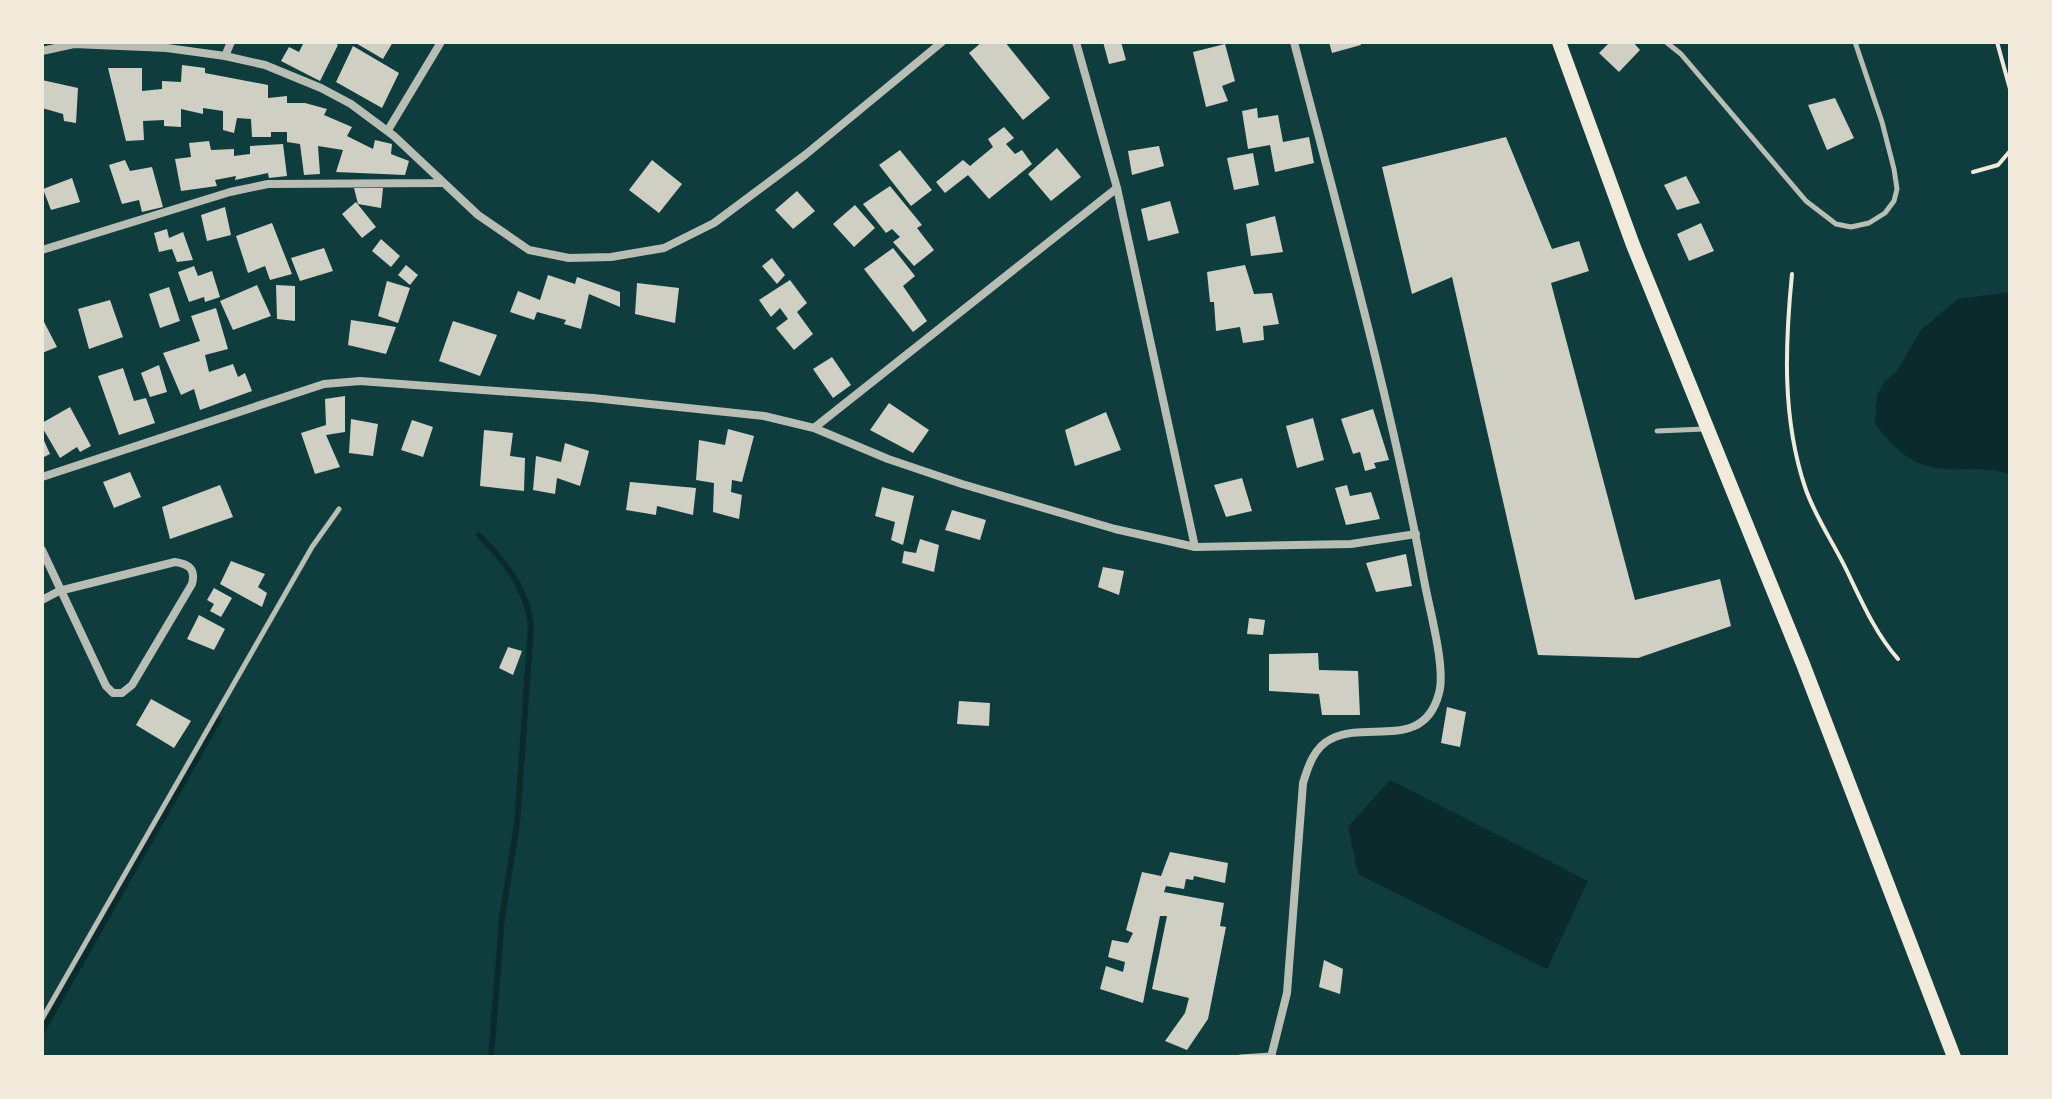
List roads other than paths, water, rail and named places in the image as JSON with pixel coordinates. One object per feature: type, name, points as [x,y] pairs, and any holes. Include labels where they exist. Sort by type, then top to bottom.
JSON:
[{"type":"main road","points":[[1559,42],[1633,245],[1803,664],[1954,1057]]},
{"type":"street","points":[[225,56],[231,42]]},
{"type":"street","points":[[388,130],[441,42]]},
{"type":"street","points":[[42,51],[71,43],[167,48],[265,65],[351,104],[388,130],[478,215],[529,250],[569,258],[611,257],[664,248],[714,223],[805,155],[942,42]]},
{"type":"street","points":[[1076,42],[1117,188],[1195,547]]},
{"type":"street","points":[[1271,1056],[1287,993],[1303,783],[1311,758],[1330,739],[1353,734],[1390,733],[1415,726],[1431,710],[1440,691],[1438,652],[1416,534],[1347,245],[1294,42]]},
{"type":"street","points":[[42,250],[230,192],[268,184],[442,183]]},
{"type":"street","points":[[814,428],[1117,188]]},
{"type":"street","points":[[42,477],[324,384],[360,381],[593,398],[764,416],[814,428],[888,459],[962,484],[1115,529],[1195,547],[1351,544],[1416,534]]},
{"type":"street","points":[[42,550],[59,591],[106,686],[113,693],[122,693],[132,685],[192,584],[192,568],[175,562],[59,591],[42,600]]},
{"type":"lane","points":[[1666,42],[1681,54],[1806,201],[1836,224],[1851,227],[1869,223],[1885,213],[1894,201],[1897,189],[1882,122],[1855,42]]},
{"type":"lane","points":[[1657,431],[1709,429]]},
{"type":"lane","points":[[42,1019],[312,547],[339,509]]},
{"type":"lane","points":[[1240,1057],[1271,1056]]},
{"type":"water","points":[[2010,292],[2010,475],[1988,470],[1936,468],[1904,455],[1875,424],[1877,395],[1885,381],[1897,371],[1921,330],[1958,299]]},
{"type":"water","points":[[1390,780],[1588,881],[1547,969],[1358,874],[1348,827]]},
{"type":"waterway","points":[[479,535],[498,555],[520,588],[531,626],[517,824],[502,918],[491,1057]]},
{"type":"waterway","points":[[42,1031],[219,719]]}]
